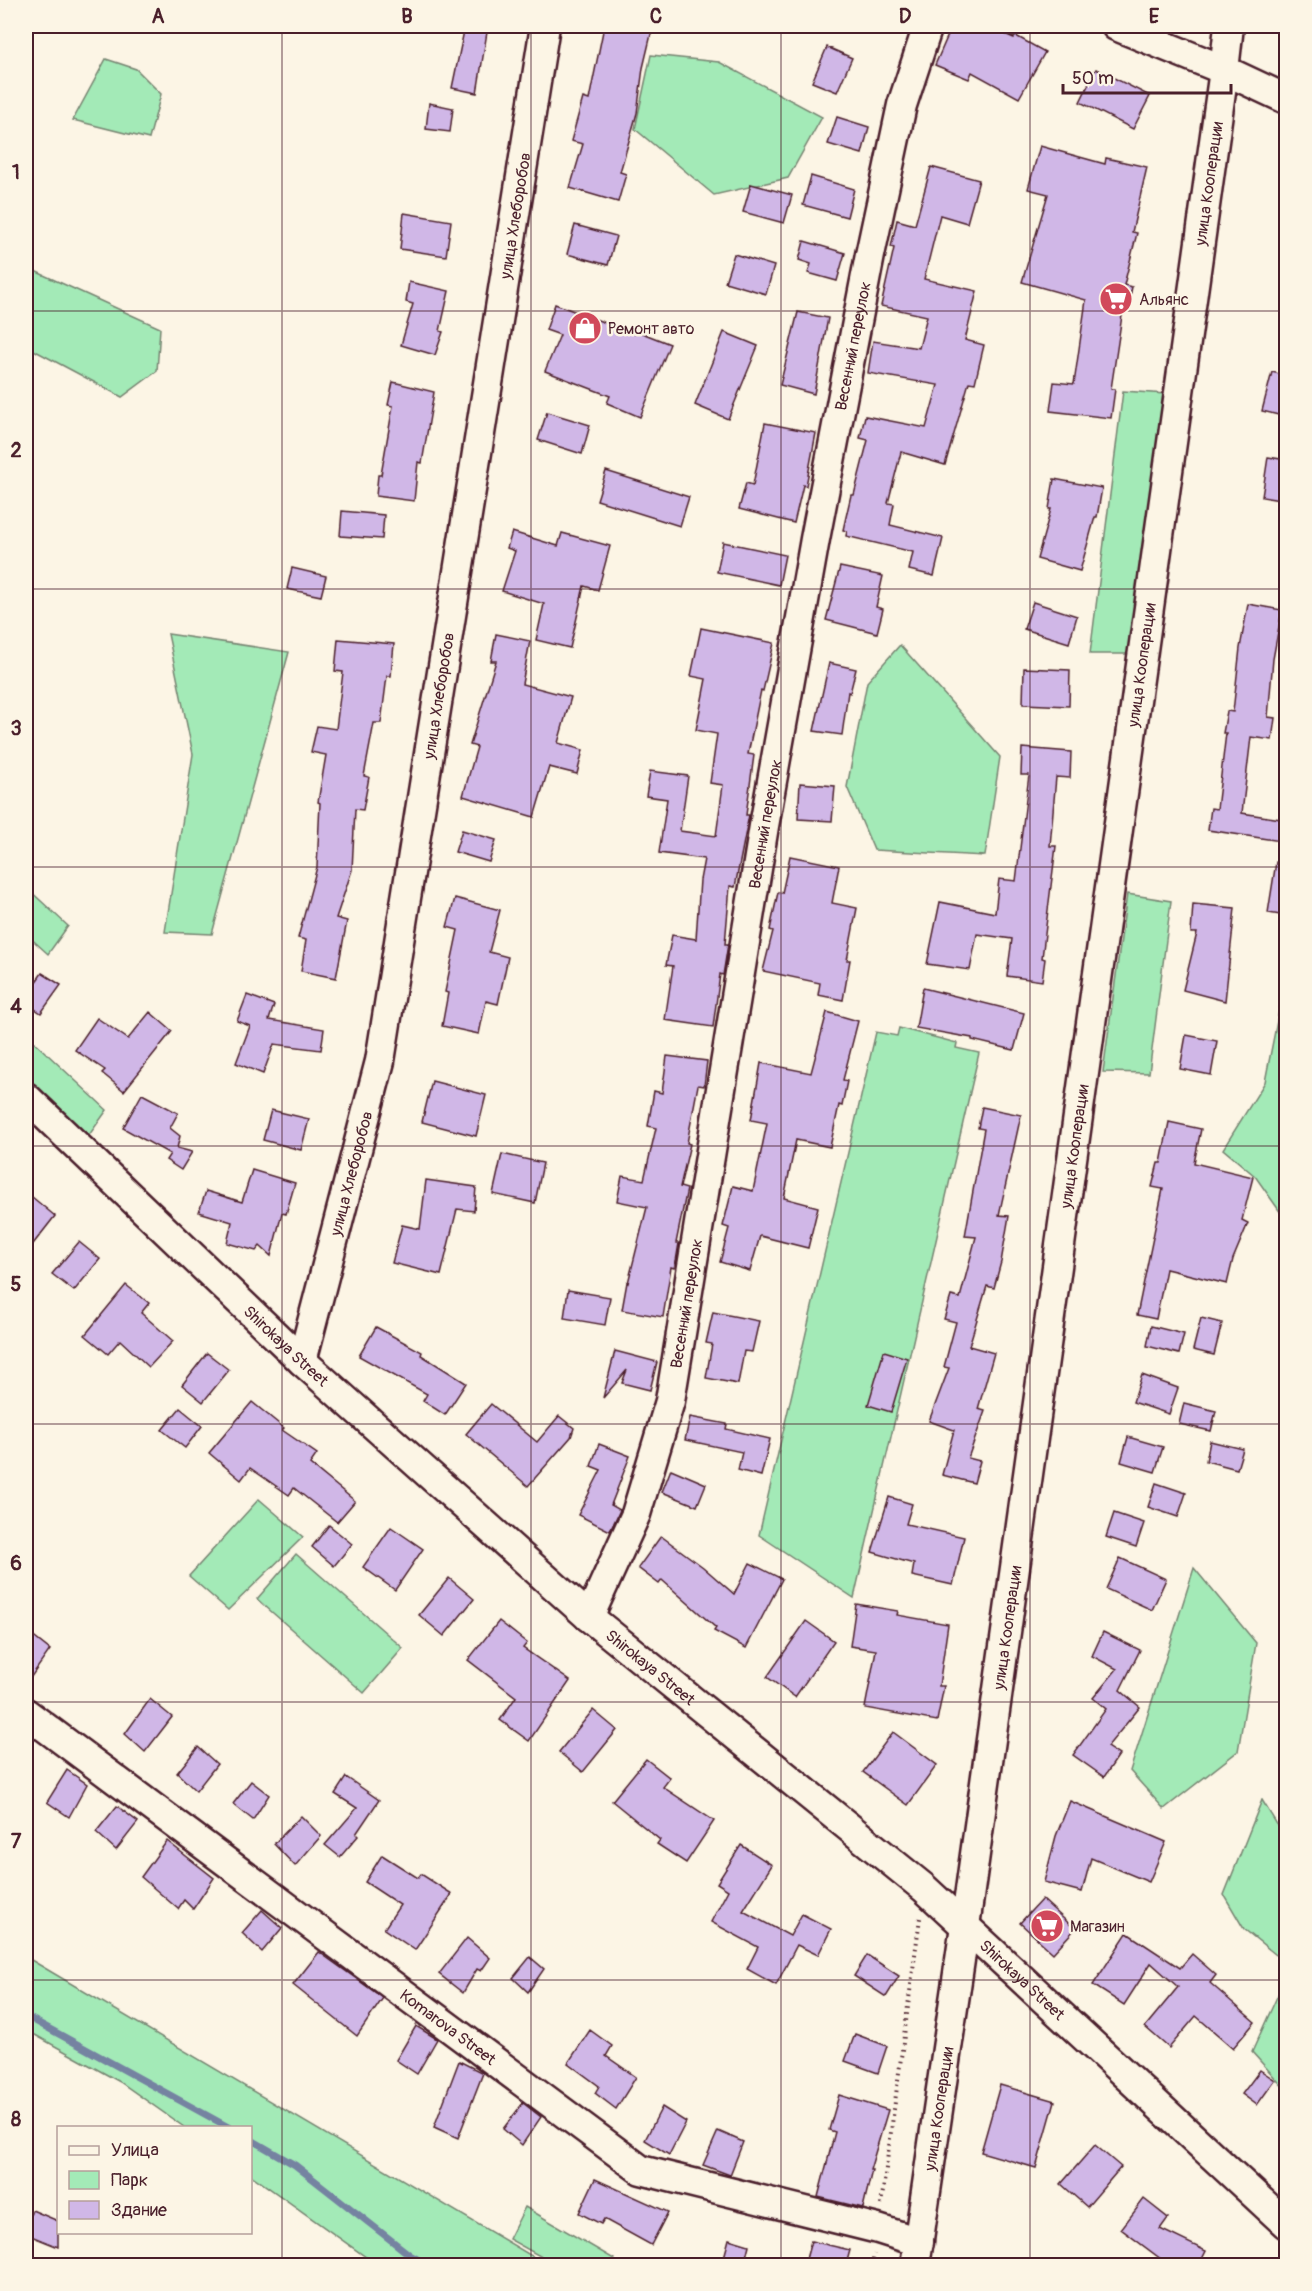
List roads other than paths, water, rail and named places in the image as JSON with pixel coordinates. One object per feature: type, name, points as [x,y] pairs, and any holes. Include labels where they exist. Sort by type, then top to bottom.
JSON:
[{"type":"street","name":"улица Хлеборобов","points":[[302,1361],[380,1061],[545,26]]},
{"type":"street","name":"Весенний переулок","points":[[589,1617],[636,1514],[670,1401],[764,826],[814,539],[902,105],[928,26]]},
{"type":"street","points":[[1116,26],[1224,70],[1287,99]]},
{"type":"street","name":"улица Кооперации","points":[[917,2254],[965,1926],[1229,26]]},
{"type":"street","name":"Shirokaya Street","points":[[26,1097],[302,1361],[589,1617],[924,1888],[1287,2224]]},
{"type":"street","name":"Komarova Street","points":[[26,1713],[642,2170],[878,2229],[917,2254]]},
{"type":"waterway","points":[[26,2016],[226,2126]]},
{"type":"waterway","points":[[252,2140],[295,2165],[410,2255],[430,2266]]},
{"type":"place","name":"Альянс","points":[[1116,299]]},
{"type":"place","name":"Ремонт авто","points":[[585,328]]},
{"type":"place","name":"Магазин","points":[[1047,1926]]}]
